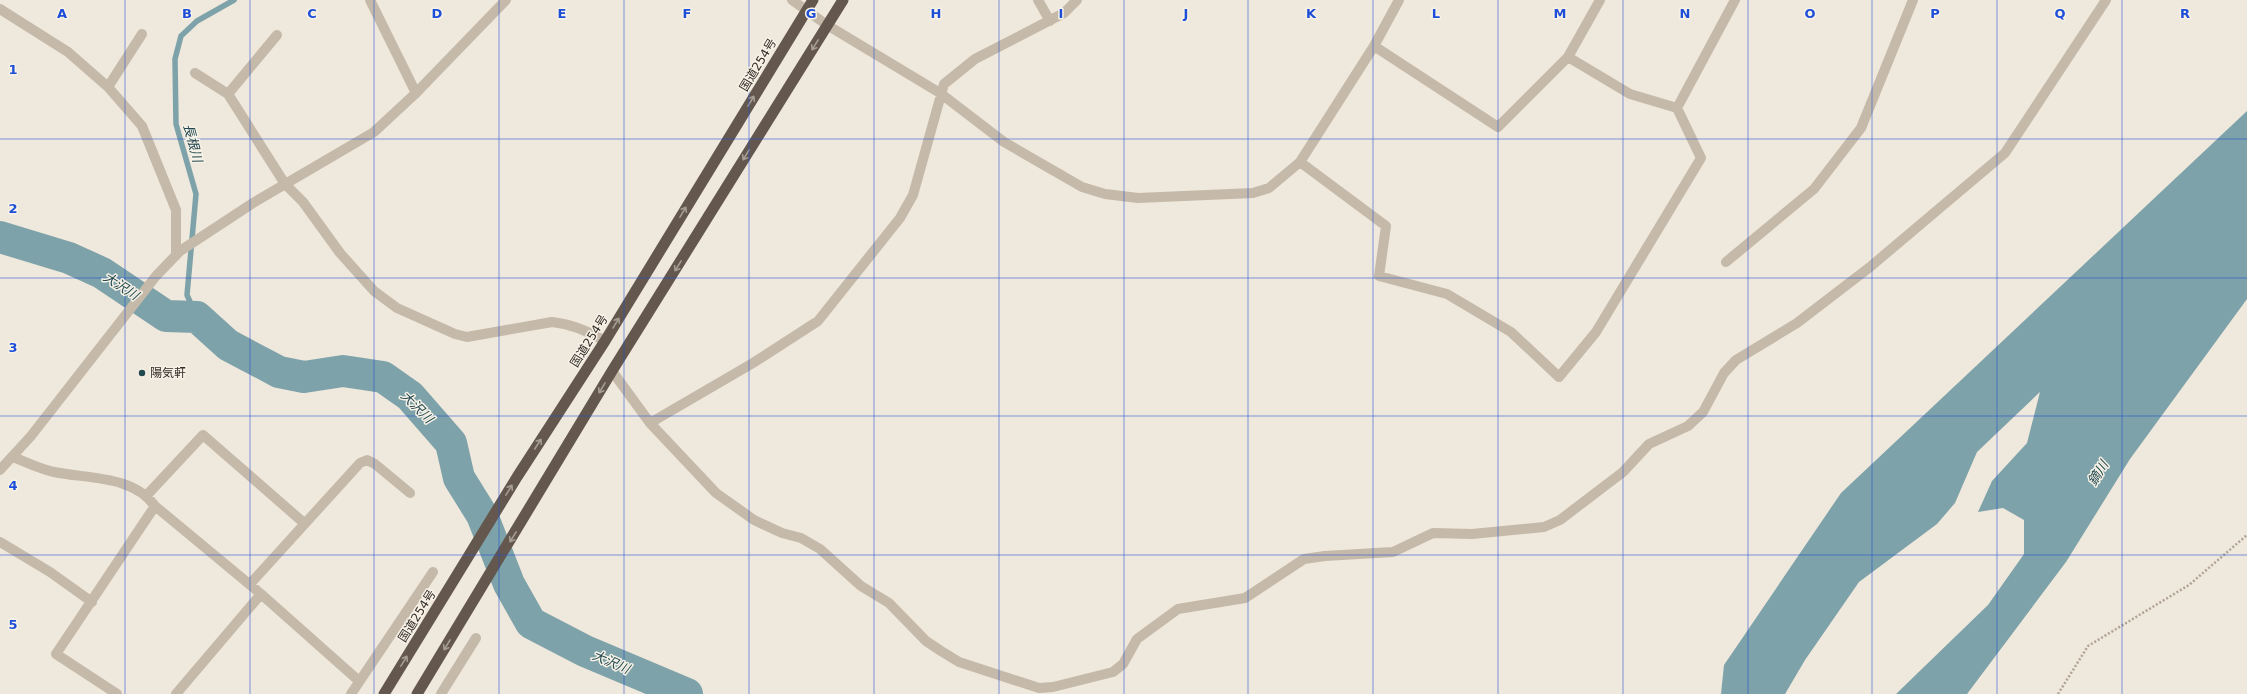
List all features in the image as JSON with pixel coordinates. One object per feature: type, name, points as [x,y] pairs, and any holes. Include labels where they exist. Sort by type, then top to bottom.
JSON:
[{"type":"highway","name":"国道254号","points":[[384,694],[517,477],[604,341],[813,0]]},
{"type":"highway","points":[[417,694],[612,371],[843,0]]},
{"type":"street","points":[[370,0],[416,93]]},
{"type":"street","points":[[0,470],[31,436],[156,276],[178,253],[285,184],[374,132],[416,93],[506,0]]},
{"type":"street","points":[[792,0],[827,25],[940,93],[1004,142],[1082,187],[1105,194],[1138,198],[1253,193],[1269,188],[1300,162],[1374,46],[1399,0]]},
{"type":"street","points":[[1038,0],[1050,21]]},
{"type":"street","points":[[650,423],[753,363],[818,321],[900,218],[913,195],[940,93],[944,84],[974,59],[1064,13],[1077,0]]},
{"type":"street","points":[[1374,46],[1498,127],[1568,57],[1600,0]]},
{"type":"street","points":[[1676,108],[1735,0]]},
{"type":"street","points":[[1726,262],[1814,189],[1861,128],[1913,0]]},
{"type":"street","points":[[612,371],[650,423],[716,493],[754,520],[782,533],[801,538],[820,549],[861,586],[889,603],[926,641],[959,662],[1038,688],[1054,687],[1113,672],[1123,664],[1137,639],[1178,609],[1245,598],[1304,559],[1393,552],[1433,534],[1472,534],[1544,527],[1560,520],[1623,472],[1649,444],[1688,426],[1703,412],[1724,373],[1736,360],[1797,323],[1858,276],[2005,154],[2106,0]]},
{"type":"street","points":[[0,9],[68,52],[108,87],[142,126],[176,210],[178,253]]},
{"type":"street","points":[[108,87],[142,34]]},
{"type":"street","points":[[228,94],[277,35]]},
{"type":"street","points":[[1300,162],[1386,226],[1378,276],[1447,294],[1511,332],[1559,378],[1596,332],[1702,158],[1676,108],[1630,94],[1568,57]]},
{"type":"street","points":[[195,73],[228,94],[285,184],[303,202],[340,253],[374,291],[397,308],[455,334],[467,337],[552,322],[564,323],[586,330],[604,341]]},
{"type":"street","points":[[147,495],[203,435],[304,523]]},
{"type":"street","points":[[13,457],[51,472],[130,485],[147,495],[155,506],[250,584],[359,682]]},
{"type":"street","points":[[250,584],[360,462],[366,460],[375,464],[410,493]]},
{"type":"street","points":[[117,694],[56,654],[155,506]]},
{"type":"street","points":[[0,542],[50,572],[92,602]]},
{"type":"street","points":[[351,694],[433,572]]},
{"type":"street","points":[[176,694],[261,594]]},
{"type":"street","points":[[441,694],[476,638]]},
{"type":"path","points":[[2058,694],[2088,646],[2189,585],[2247,535]]},
{"type":"water","name":"鏑川","points":[[2247,111],[2247,299],[2130,459],[2066,562],[1967,694],[1896,694],[1988,605],[2024,554],[2024,520],[2003,508],[1978,512],[1992,481],[2027,443],[2040,392],[1977,452],[1955,503],[1937,524],[1859,582],[1805,660],[1785,694],[1721,694],[1724,665],[1841,493]]},
{"type":"waterway","name":"長根川","points":[[197,317],[187,295],[196,194],[176,124],[175,59],[181,36],[197,21],[234,0]]},
{"type":"waterway","name":"大沢川","points":[[0,237],[69,258],[102,273],[166,316],[197,317],[228,345],[279,372],[304,377],[343,371],[383,377],[410,396],[451,443],[459,478],[482,515],[509,584],[531,623],[585,651],[687,694]]},
{"type":"place","name":"陽気軒","points":[[142,373]]}]
